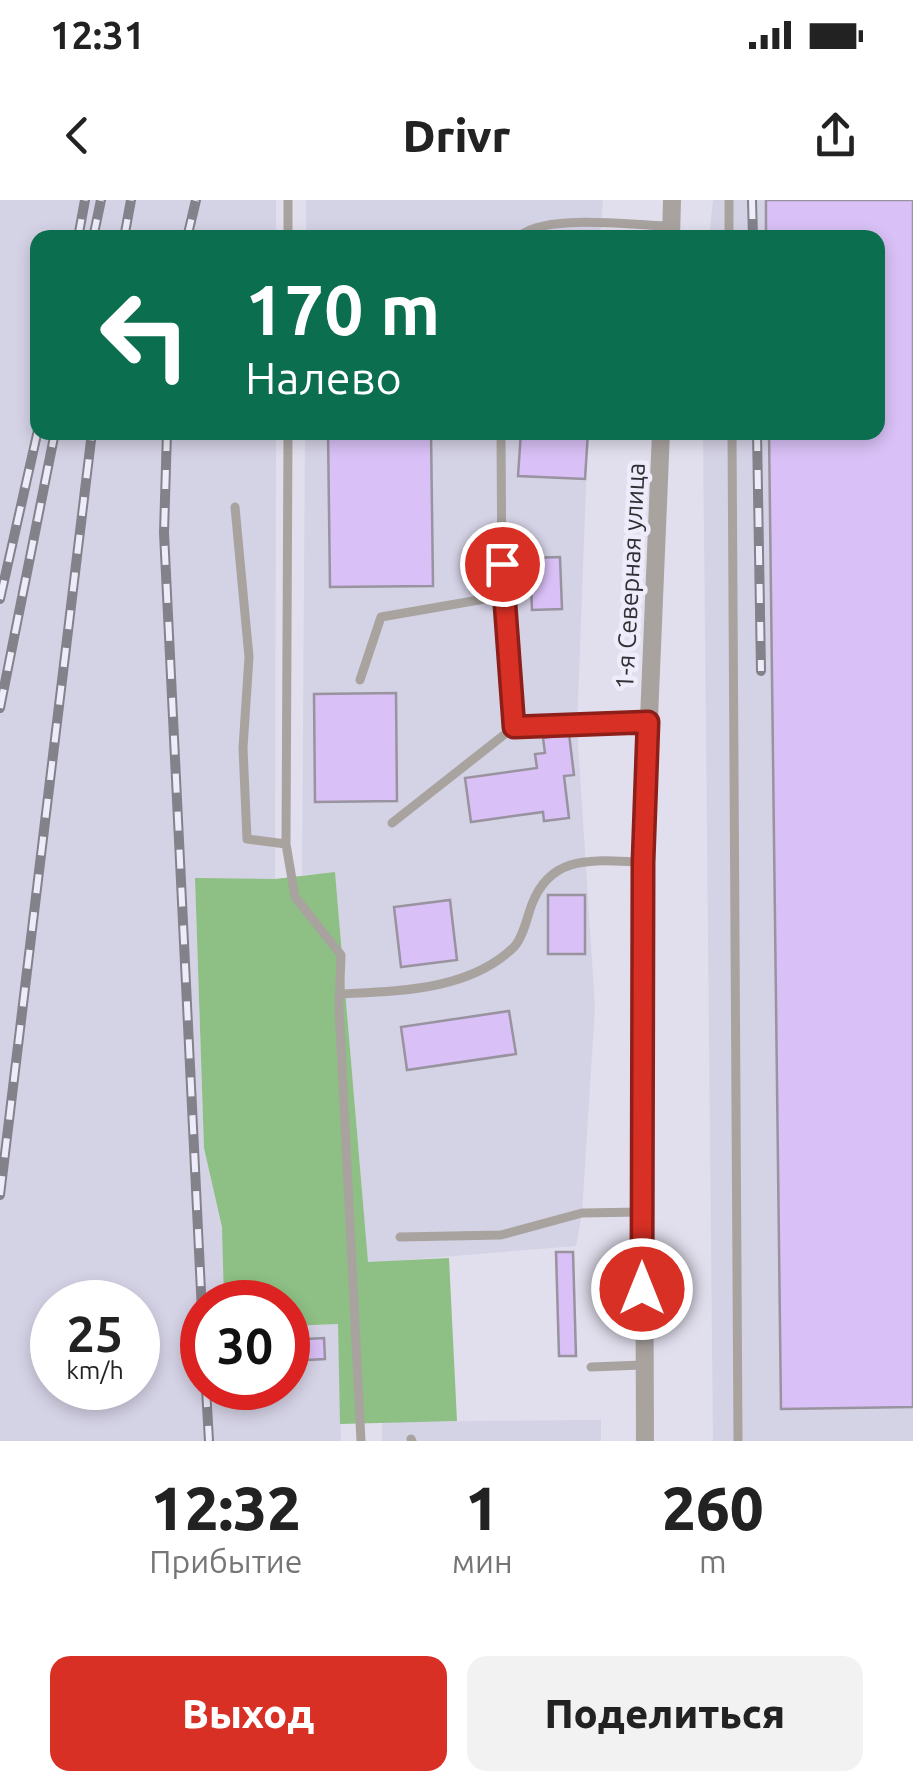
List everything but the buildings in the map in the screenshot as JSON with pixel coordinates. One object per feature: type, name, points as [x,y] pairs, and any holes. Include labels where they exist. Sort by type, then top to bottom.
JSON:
[{"type":"street","points":[[671,230],[672,200]]},
{"type":"street","name":"1-я Северная улица","points":[[644,1441],[643,862],[662,440]]},
{"type":"lane","points":[[288,200],[288,230]]},
{"type":"lane","points":[[729,200],[730,230]]},
{"type":"lane","points":[[529,230],[559,222],[649,230]]},
{"type":"lane","points":[[288,440],[286,844],[295,897],[340,955],[361,1441]]},
{"type":"lane","points":[[501,440],[502,596],[514,727]]},
{"type":"lane","points":[[732,440],[738,1441]]},
{"type":"lane","points":[[235,507],[248,657],[243,748],[247,839],[286,844]]},
{"type":"lane","points":[[360,680],[381,617],[502,596]]},
{"type":"lane","points":[[392,823],[514,727],[648,722]]},
{"type":"lane","points":[[339,994],[416,990],[472,974],[516,945],[536,895],[558,868],[582,858],[643,862]]},
{"type":"lane","points":[[400,1237],[501,1235],[582,1214],[641,1212]]},
{"type":"lane","points":[[591,1367],[642,1365]]},
{"type":"shaded area","points":[[0,200],[276,200],[276,230],[30,230],[30,440],[276,440],[275,879],[195,879],[204,1148],[223,1227],[224,1280],[180,1280],[180,1410],[310,1410],[310,1325],[338,1324],[341,1441],[0,1441]]},
{"type":"shaded area","points":[[306,200],[603,200],[601,230],[306,230]]},
{"type":"shaded area","points":[[713,200],[913,200],[913,1441],[713,1441],[703,440],[885,440],[885,230],[710,230]]},
{"type":"shaded area","points":[[305,440],[588,440],[577,728],[595,1007],[582,1213],[576,1246],[368,1263],[335,873],[302,875]]},
{"type":"shaded area","points":[[601,1420],[601,1441],[382,1441],[382,1422]]},
{"type":"green space","points":[[335,872],[368,1262],[449,1258],[457,1421],[340,1424],[338,1324],[310,1325],[310,1280],[223,1280],[222,1227],[204,1148],[195,878],[275,879]]},
{"type":"railway","points":[[79,230],[85,200]]},
{"type":"railway","points":[[95,230],[101,200]]},
{"type":"railway","points":[[125,230],[131,200]]},
{"type":"railway","points":[[189,230],[196,200]]},
{"type":"railway","points":[[752,200],[753,230]]},
{"type":"railway","points":[[0,599],[36,440]]},
{"type":"railway","points":[[0,708],[53,440]]},
{"type":"railway","points":[[0,1195],[91,440]]},
{"type":"railway","points":[[167,440],[164,533],[200,1280]]},
{"type":"railway","points":[[757,440],[761,671]]},
{"type":"railway","points":[[207,1410],[209,1441]]},
{"type":"route","points":[[502,564],[514,727],[577,728],[648,722],[643,862],[642,1289]]}]
